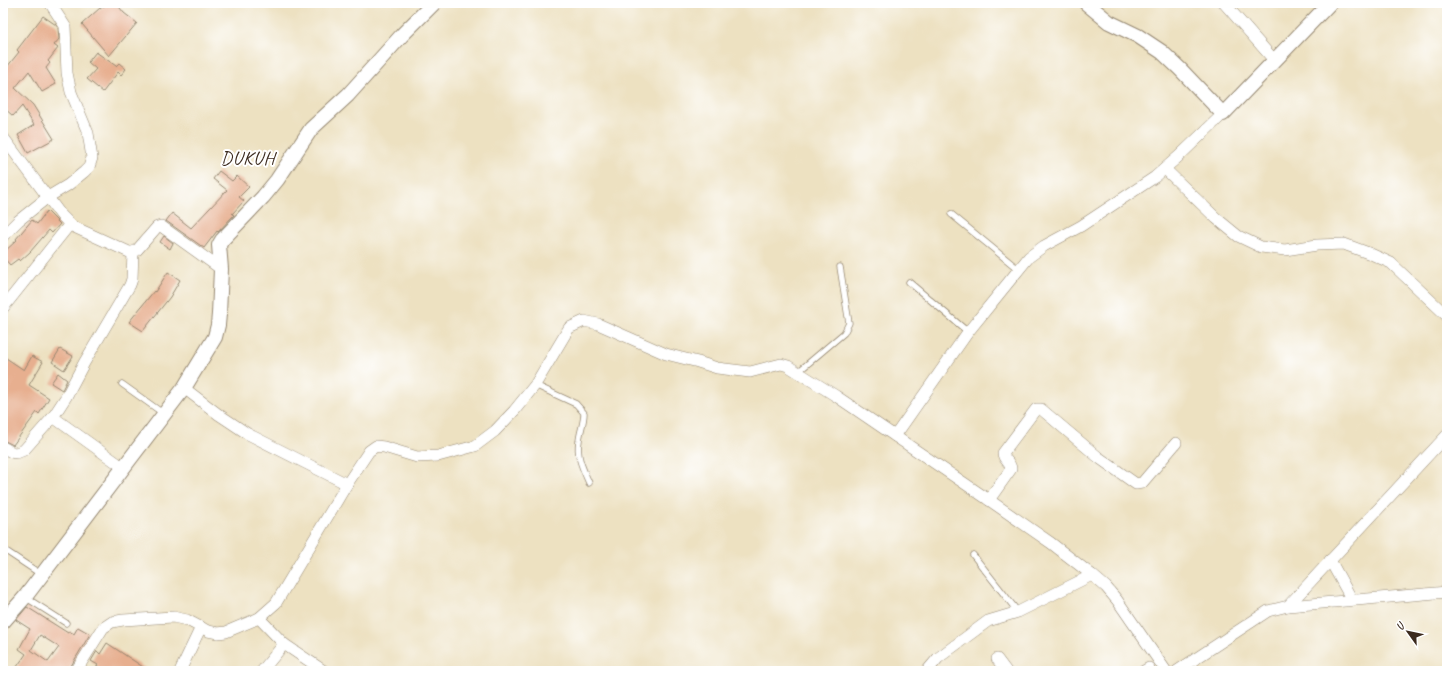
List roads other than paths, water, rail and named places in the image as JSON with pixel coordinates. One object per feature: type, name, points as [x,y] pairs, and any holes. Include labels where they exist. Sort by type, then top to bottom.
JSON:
[{"type":"street","points":[[3,236],[18,221],[48,197],[64,188],[84,172],[89,167],[92,158],[88,133],[71,92],[67,73],[67,44],[65,26],[50,3]]},
{"type":"street","points":[[3,622],[25,597],[184,388],[215,337],[218,325],[221,269],[219,245],[222,240],[263,197],[311,129],[348,95],[434,3]]},
{"type":"street","points":[[1086,3],[1109,22],[1138,36],[1162,52],[1180,68],[1223,114]]},
{"type":"street","points":[[1224,3],[1274,60]]},
{"type":"street","points":[[895,436],[968,332],[1029,257],[1044,246],[1081,226],[1165,169],[1223,114],[1330,3]]},
{"type":"street","points":[[3,137],[70,224],[129,252],[137,250],[160,226],[221,269]]},
{"type":"street","points":[[1165,169],[1216,218],[1238,236],[1261,247],[1285,250],[1317,245],[1344,244],[1371,254],[1390,263],[1447,316]]},
{"type":"street","points":[[3,308],[70,224]]},
{"type":"street","points":[[3,447],[12,453],[18,453],[24,450],[53,417],[130,285],[132,279],[133,252]]},
{"type":"street","points":[[76,671],[104,628],[112,622],[172,617],[187,620],[208,631],[218,633],[226,632],[259,618],[276,603],[347,484],[369,451],[376,446],[384,447],[417,457],[438,456],[475,446],[495,431],[514,412],[535,385],[569,328],[584,321],[598,324],[666,354],[717,368],[750,372],[781,364],[798,372],[989,500],[1051,543],[1092,575],[1106,587],[1117,600],[1166,671]]},
{"type":"street","points":[[184,388],[218,414],[248,434],[347,484]]},
{"type":"street","points":[[989,500],[1012,469],[1010,464],[1004,458],[1003,453],[1036,408],[1041,409],[1098,457],[1136,484],[1142,482],[1176,443]]},
{"type":"street","points":[[53,417],[124,468]]},
{"type":"street","points":[[1288,606],[1447,435]]},
{"type":"street","points":[[1330,560],[1352,600]]},
{"type":"street","points":[[927,671],[938,658],[988,621],[1018,612],[1092,575]]},
{"type":"street","points":[[1177,671],[1268,611],[1288,606],[1447,592]]},
{"type":"street","points":[[259,618],[284,644],[324,671]]},
{"type":"street","points":[[180,671],[201,627]]},
{"type":"street","points":[[262,671],[284,644]]},
{"type":"street","points":[[998,659],[1006,671]]},
{"type":"lane","points":[[951,214],[1018,270]]},
{"type":"lane","points":[[798,372],[844,333],[848,327],[849,323],[840,267]]},
{"type":"lane","points":[[909,282],[968,332]]},
{"type":"lane","points":[[122,384],[164,414]]},
{"type":"lane","points":[[535,385],[576,404],[584,412],[584,424],[578,440],[578,456],[589,483]]},
{"type":"lane","points":[[3,549],[42,575]]},
{"type":"lane","points":[[973,555],[1018,612]]},
{"type":"lane","points":[[25,597],[66,624]]},
{"type":"district","name":"DUKUH","points":[[248,158]]}]
